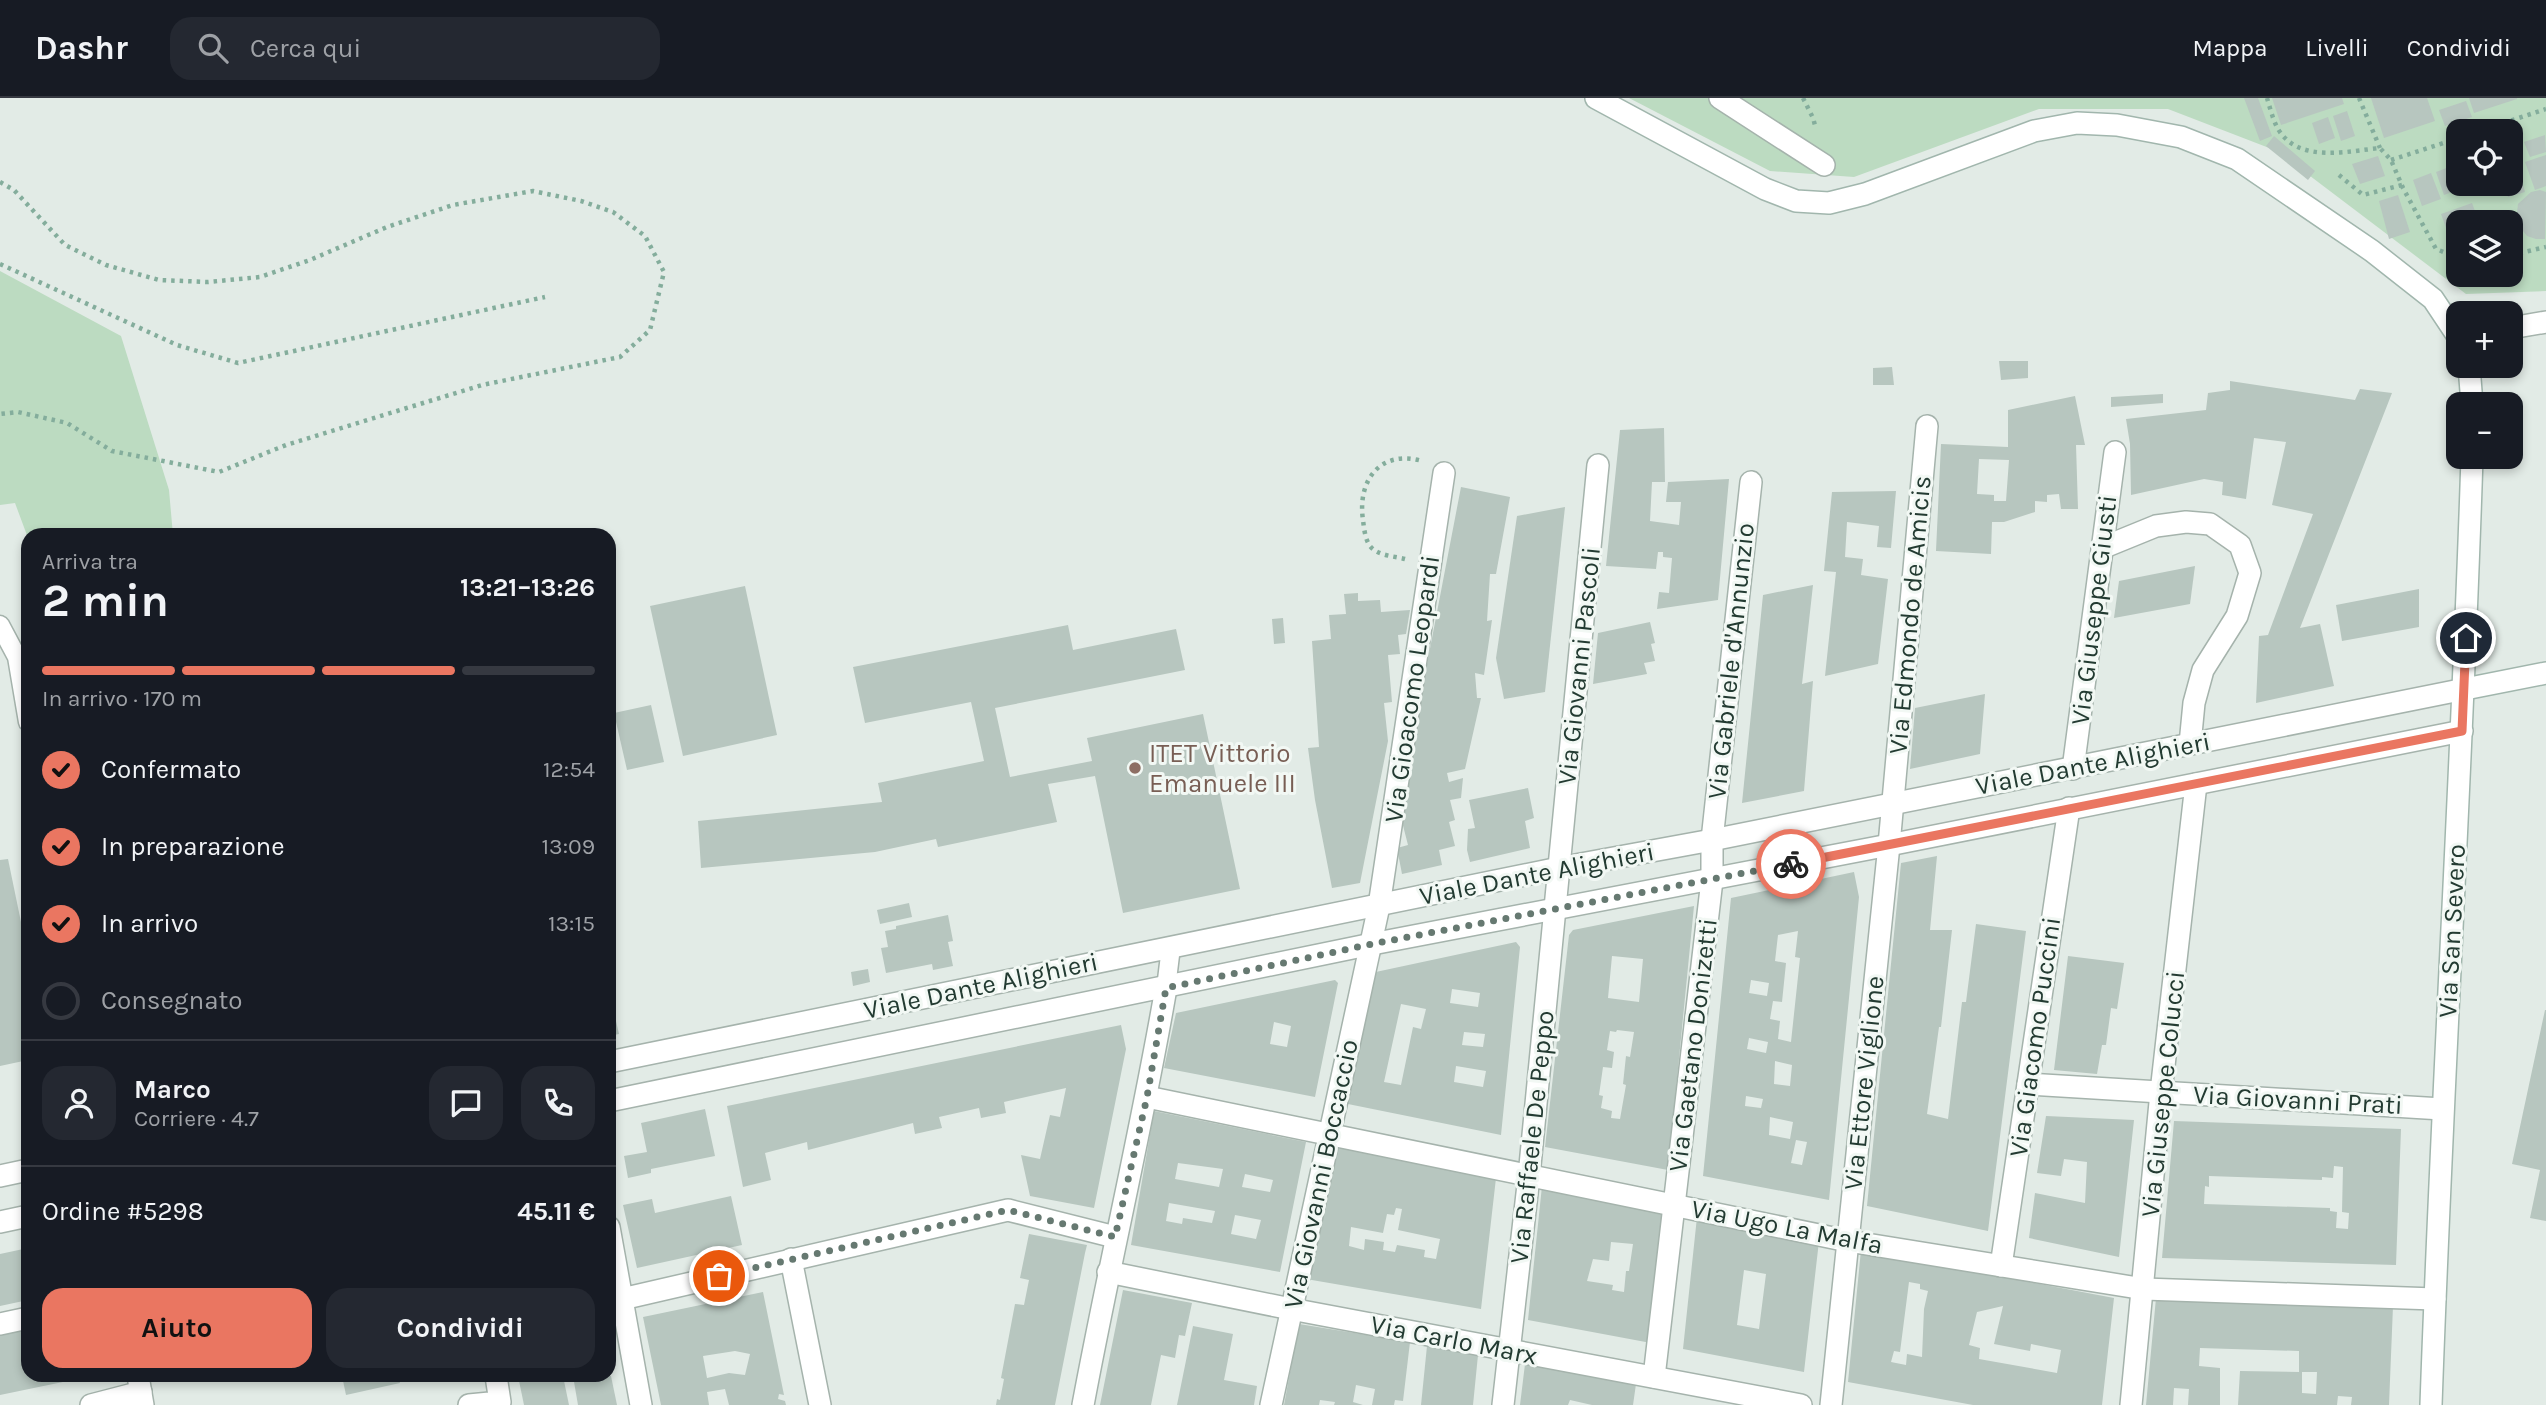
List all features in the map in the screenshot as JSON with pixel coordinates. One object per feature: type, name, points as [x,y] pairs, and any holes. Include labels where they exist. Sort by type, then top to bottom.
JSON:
[{"type":"street","points":[[1596,98],[1765,189],[1796,201],[1829,203],[1865,194],[2034,131],[2077,123],[2117,125],[2181,137],[2237,159],[2372,251],[2433,299],[2446,318]]},
{"type":"street","points":[[1720,98],[1824,166]]},
{"type":"street","points":[[2523,326],[2546,322]]},
{"type":"street","name":"Via Edmondo de Amicis","points":[[1889,845],[1927,426]]},
{"type":"street","name":"Via Giuseppe Giusti","points":[[2073,769],[2115,452]]},
{"type":"street","name":"Via Giovanni Pascoli","points":[[1559,868],[1598,465]]},
{"type":"street","name":"Via San Severo","points":[[2431,1405],[2442,1109],[2465,689],[2472,469]]},
{"type":"street","name":"Via Gioacomo Leopardi","points":[[1372,944],[1444,473]]},
{"type":"street","name":"Via Gabriele d'Annunzio","points":[[1712,880],[1712,840],[1751,482]]},
{"type":"street","points":[[2102,548],[2156,526],[2186,522],[2210,524],[2240,545],[2250,573],[2237,616],[2203,670],[2194,703],[2190,744]]},
{"type":"street","name":"Viale Dante Alighieri","points":[[616,1061],[1559,868],[2073,769],[2546,673]]},
{"type":"street","name":"Viale Dante Alighieri","points":[[616,1100],[1372,944],[1712,880],[2462,731]]},
{"type":"street","name":"Via Giuseppe Colucci","points":[[2131,1405],[2161,1092],[2196,784]]},
{"type":"street","name":"Via Giacomo Puccini","points":[[2001,1266],[2069,808]]},
{"type":"street","name":"Via Ettore Viglione","points":[[1831,1405],[1889,845]]},
{"type":"street","name":"Via Raffaele De Peppo","points":[[1503,1405],[1529,1176],[1559,868]]},
{"type":"street","name":"Via Gaetano Donizetti","points":[[1654,1377],[1712,880]]},
{"type":"street","name":"Via Giovanni Boccaccio","points":[[1271,1405],[1328,1135],[1372,944]]},
{"type":"street","points":[[1083,1405],[1115,1237],[1147,1097],[1166,988]]},
{"type":"street","name":"Via Giovanni Prati","points":[[2028,1084],[2442,1109]]},
{"type":"street","name":"Via Ugo La Malfa","points":[[1147,1097],[1848,1241],[2144,1289],[2435,1299]]},
{"type":"street","points":[[0,1176],[21,1172]]},
{"type":"street","points":[[641,1405],[616,1301],[1008,1210],[1115,1237]]},
{"type":"street","points":[[0,1222],[21,1218]]},
{"type":"street","points":[[791,1259],[820,1405]]},
{"type":"street","name":"Via Carlo Marx","points":[[1108,1272],[1801,1405]]},
{"type":"street","points":[[0,1324],[21,1320]]},
{"type":"street","points":[[468,1405],[500,1402],[497,1382]]},
{"type":"street","points":[[91,1405],[141,1391]]},
{"type":"lane","points":[[0,625],[17,656],[21,680]]},
{"type":"lane","points":[[1166,988],[1171,947]]},
{"type":"path","points":[[2267,98],[2279,130],[2291,143],[2309,153],[2380,148]]},
{"type":"path","points":[[2359,98],[2380,148],[2391,160],[2436,249],[2446,253]]},
{"type":"path","points":[[2516,119],[2546,109]]},
{"type":"path","points":[[2391,160],[2446,142]]},
{"type":"path","points":[[2339,175],[2363,195],[2402,185]]},
{"type":"path","points":[[0,182],[14,190],[65,245],[106,265],[159,280],[208,282],[260,276],[310,260],[387,227],[453,205],[533,191],[581,201],[613,212],[645,236],[664,272],[650,330],[620,357],[482,385],[286,445],[219,472],[112,451],[67,424],[18,412],[0,414]]},
{"type":"path","points":[[2523,252],[2546,247]]},
{"type":"path","points":[[0,264],[177,345],[238,363],[545,298]]},
{"type":"path","points":[[1430,563],[1383,554],[1371,547],[1361,511],[1366,483],[1373,471],[1392,460],[1412,458],[1429,463],[1444,473]]},
{"type":"green space","points":[[1629,98],[2546,98],[2546,291],[2466,294],[2457,287],[2523,287],[2523,210],[2446,210],[2446,279],[2277,151],[2168,109],[2039,109],[1854,177],[1770,171]]},
{"type":"green space","points":[[0,271],[121,336],[169,490],[172,528],[24,528],[15,503],[0,505]]},
{"type":"building","points":[[2244,98],[2258,98],[2272,136],[2260,141]]},
{"type":"building","points":[[2272,98],[2342,98],[2344,104],[2281,125]]},
{"type":"building","points":[[2371,98],[2427,98],[2435,121],[2384,138]]},
{"type":"building","points":[[2469,98],[2517,98],[2517,99],[2474,113]]},
{"type":"building","points":[[2466,101],[2472,117],[2446,119],[2445,126],[2439,110]]},
{"type":"building","points":[[2347,111],[2355,136],[2341,141],[2333,116]]},
{"type":"building","points":[[2328,117],[2335,138],[2319,144],[2312,123]]},
{"type":"building","points":[[2545,135],[2546,152],[2530,157],[2524,142]]},
{"type":"building","points":[[2274,136],[2315,171],[2308,180],[2266,146]]},
{"type":"building","points":[[2546,155],[2546,186],[2535,190],[2525,162]]},
{"type":"building","points":[[2378,156],[2385,176],[2360,184],[2352,164]]},
{"type":"building","points":[[2446,168],[2446,194],[2444,195],[2436,172]]},
{"type":"building","points":[[2431,173],[2441,199],[2422,206],[2413,180]]},
{"type":"building","points":[[2531,192],[2546,192],[2545,239],[2527,236],[2523,231],[2523,210],[2517,210],[2518,204]]},
{"type":"building","points":[[2398,195],[2410,232],[2389,239],[2379,201]]},
{"type":"building","points":[[2472,203],[2475,210],[2452,210]]},
{"type":"building","points":[[2446,212],[2446,228],[2441,214]]},
{"type":"building","points":[[1999,361],[2028,361],[2028,378],[2001,380]]},
{"type":"building","points":[[1892,367],[1894,385],[1873,385],[1873,368]]},
{"type":"building","points":[[2230,381],[2355,400],[2360,389],[2392,393],[2300,628],[2320,624],[2334,686],[2256,703],[2259,636],[2268,635],[2313,514],[2272,505],[2286,442],[2254,438],[2246,499],[2222,495],[2223,482],[2204,479],[2131,495],[2130,444],[2126,419],[2206,410],[2208,393],[2230,390]]},
{"type":"building","points":[[2163,394],[2163,403],[2111,407],[2111,397]]},
{"type":"building","points":[[2075,396],[2085,445],[2076,445],[2078,509],[2061,509],[2059,494],[2047,495],[2047,502],[2035,501],[2035,512],[2004,522],[1992,522],[1991,554],[1936,551],[1941,444],[2008,447],[2008,410]],"holes":[[[1979,459],[2009,460],[2006,501],[1994,501],[1994,495],[1977,494]]]},
{"type":"building","points":[[1664,428],[1665,482],[1652,482],[1650,521],[1679,525],[1681,502],[1666,502],[1668,482],[1729,479],[1718,600],[1657,609],[1659,592],[1669,593],[1672,558],[1663,557],[1663,552],[1658,552],[1656,569],[1606,566],[1620,430]]},
{"type":"building","points":[[1461,487],[1510,497],[1496,574],[1490,574],[1487,621],[1492,620],[1484,675],[1475,673],[1477,698],[1481,698],[1465,769],[1447,773],[1449,782],[1463,778],[1461,798],[1450,800],[1455,820],[1449,822],[1455,846],[1439,850],[1442,865],[1402,874],[1397,848],[1408,845],[1399,810]]},
{"type":"building","points":[[1896,491],[1891,548],[1877,547],[1879,526],[1847,522],[1845,557],[1863,559],[1861,575],[1888,579],[1878,664],[1825,676],[1836,572],[1824,571],[1832,492]]},
{"type":"building","points":[[1565,507],[1545,692],[1504,699],[1496,658],[1517,516]]},
{"type":"building","points":[[2195,566],[2190,604],[2114,618],[2119,581]]},
{"type":"building","points":[[1813,585],[1802,684],[1813,681],[1804,791],[1742,803],[1763,595]]},
{"type":"building","points":[[745,586],[777,735],[683,756],[650,606]]},
{"type":"building","points":[[2419,589],[2419,627],[2342,641],[2336,605]]},
{"type":"building","points":[[1358,593],[1358,601],[1380,600],[1381,612],[1410,610],[1406,634],[1398,635],[1400,654],[1388,655],[1392,702],[1384,703],[1388,741],[1360,883],[1332,888],[1308,748],[1319,747],[1312,641],[1331,639],[1329,615],[1346,614],[1344,594]]},
{"type":"building","points":[[1283,618],[1285,643],[1274,644],[1272,619]]},
{"type":"building","points":[[1650,622],[1655,643],[1651,644],[1655,661],[1644,663],[1647,674],[1593,684],[1598,633]]},
{"type":"building","name":"ITET Vittorio Emanuele III","points":[[1068,625],[1073,650],[1176,629],[1185,670],[995,708],[1010,777],[1092,761],[1087,738],[1203,714],[1240,889],[1123,913],[1095,776],[1048,784],[1057,822],[938,847],[936,839],[875,852],[701,868],[698,821],[882,802],[878,783],[984,761],[971,702],[865,723],[853,667]]},
{"type":"building","points":[[1985,694],[1980,754],[1910,769],[1915,708]]},
{"type":"building","points":[[651,705],[664,762],[627,770],[616,713]]},
{"type":"building","points":[[1528,788],[1534,818],[1525,821],[1530,848],[1470,862],[1467,850],[1468,829],[1475,828],[1469,800]]},
{"type":"building","points":[[1937,856],[1930,930],[1952,930],[1941,1027],[1927,1114],[1948,1119],[1962,1002],[1966,1002],[1976,924],[2026,931],[1988,1231],[1867,1206],[1901,863]]},
{"type":"building","points":[[8,859],[21,922],[21,1062],[0,1066],[0,860]]},
{"type":"building","points":[[1854,872],[1859,897],[1829,1200],[1703,1176],[1731,898]],"holes":[[[1798,931],[1795,957],[1800,958],[1791,1042],[1778,1039],[1780,1021],[1770,1019],[1773,1001],[1782,1002],[1786,963],[1775,961],[1778,935]],[[1751,980],[1769,983],[1767,996],[1749,993]],[[1749,1038],[1768,1042],[1766,1053],[1747,1049]],[[1775,1061],[1792,1065],[1790,1086],[1774,1084]],[[1746,1096],[1763,1099],[1761,1108],[1745,1106]],[[1770,1117],[1793,1122],[1790,1139],[1769,1135]],[[1796,1140],[1807,1142],[1802,1165],[1791,1163]]]},
{"type":"building","points":[[909,903],[912,917],[880,924],[877,910]]},
{"type":"building","points":[[1694,906],[1668,1170],[1545,1147],[1569,935],[1573,930]],"holes":[[[1612,956],[1643,959],[1639,1002],[1608,998]],[[1610,1031],[1634,1032],[1630,1057],[1626,1056],[1623,1084],[1626,1085],[1620,1119],[1611,1118],[1612,1111],[1601,1108],[1603,1096],[1599,1095],[1603,1067],[1612,1068],[1614,1052],[1607,1050]]]},
{"type":"building","points":[[948,915],[953,941],[948,942],[953,966],[933,970],[932,964],[886,973],[881,948],[888,947],[885,931],[896,929],[896,926]]},
{"type":"building","points":[[1516,942],[1520,947],[1501,1135],[1343,1103],[1371,973]],"holes":[[[1452,989],[1480,993],[1478,1007],[1450,1003]],[[1401,1004],[1426,1009],[1421,1029],[1413,1027],[1401,1085],[1384,1082]],[[1464,1032],[1485,1034],[1483,1047],[1462,1045]],[[1456,1066],[1486,1071],[1483,1087],[1454,1082]]]},
{"type":"building","points":[[2068,956],[2124,963],[2117,1009],[2111,1008],[2106,1045],[2102,1045],[2097,1074],[2054,1070]]},
{"type":"building","points":[[868,969],[870,982],[853,986],[851,972]]},
{"type":"building","points":[[1335,980],[1338,983],[1315,1097],[1164,1068],[1176,1013]],"holes":[[[1274,1022],[1291,1026],[1287,1047],[1270,1044]]]},
{"type":"building","points":[[2545,1010],[2546,1221],[2530,1218],[2540,1170],[2512,1164]]},
{"type":"building","points":[[1121,1025],[1126,1049],[1094,1208],[1030,1196],[1021,1155],[1040,1159],[1050,1115],[1060,1117],[1066,1088],[1004,1102],[1006,1113],[981,1118],[979,1108],[939,1117],[942,1128],[915,1134],[913,1123],[808,1150],[807,1142],[765,1153],[771,1180],[743,1187],[727,1106]]},
{"type":"building","points":[[705,1109],[715,1156],[651,1169],[651,1173],[628,1178],[624,1156],[647,1152],[641,1123]]},
{"type":"building","points":[[1154,1111],[1306,1142],[1280,1272],[1131,1245]],"holes":[[[1178,1163],[1223,1169],[1219,1187],[1175,1179]],[[1245,1174],[1273,1180],[1270,1192],[1242,1187]],[[1169,1203],[1215,1211],[1212,1223],[1183,1218],[1182,1224],[1166,1221]],[[1235,1215],[1261,1220],[1256,1239],[1231,1234]]]},
{"type":"building","points":[[2046,1116],[2134,1120],[2119,1257],[2029,1238],[2035,1193],[2085,1203],[2087,1162],[2064,1159],[2061,1176],[2037,1173]]},
{"type":"building","points":[[2174,1121],[2401,1129],[2396,1265],[2162,1258]],"holes":[[[2334,1166],[2343,1167],[2342,1212],[2349,1213],[2348,1229],[2336,1228],[2337,1212],[2330,1211],[2330,1208],[2204,1204],[2205,1186],[2209,1187],[2209,1176],[2322,1180],[2322,1177],[2333,1178]]]},
{"type":"building","points":[[1334,1147],[1496,1178],[1481,1309],[1306,1279]],"holes":[[[1396,1208],[1402,1209],[1398,1230],[1440,1239],[1436,1259],[1424,1257],[1425,1250],[1397,1245],[1395,1252],[1383,1250],[1384,1242],[1365,1239],[1364,1250],[1349,1246],[1351,1227],[1383,1233],[1387,1214],[1394,1215]]]},
{"type":"building","points":[[1542,1186],[1666,1208],[1651,1343],[1528,1320]],"holes":[[[1611,1242],[1633,1244],[1624,1292],[1612,1290],[1613,1285],[1587,1281],[1593,1259],[1609,1261]]]},
{"type":"building","points":[[731,1196],[742,1245],[637,1268],[623,1205],[652,1199],[655,1213]]},
{"type":"building","points":[[1697,1217],[1819,1241],[1804,1372],[1683,1349]],"holes":[[[1744,1270],[1766,1274],[1759,1329],[1737,1325]]]},
{"type":"building","points":[[1029,1234],[1087,1245],[1055,1405],[996,1405],[997,1399],[1000,1400],[1004,1379],[1001,1378],[1015,1304],[1024,1305],[1029,1280],[1020,1278]]},
{"type":"building","points":[[21,1250],[21,1302],[0,1306],[0,1254]]},
{"type":"building","points":[[1861,1250],[2114,1298],[2102,1405],[1973,1405],[1848,1382]],"holes":[[[1909,1282],[1920,1284],[1920,1289],[1928,1291],[1924,1309],[1922,1357],[1907,1354],[1906,1365],[1891,1362],[1894,1351],[1900,1352]],[[2003,1306],[1994,1344],[2030,1351],[2031,1344],[2061,1350],[2057,1373],[1979,1359],[1980,1348],[1969,1345],[1977,1312]]]},
{"type":"building","points":[[1123,1290],[1192,1303],[1185,1336],[1179,1335],[1175,1358],[1161,1355],[1151,1405],[1100,1405]]},
{"type":"building","points":[[763,1292],[784,1395],[779,1394],[778,1399],[785,1401],[786,1405],[729,1405],[725,1389],[707,1392],[709,1405],[661,1405],[643,1317]],"holes":[[[735,1351],[750,1354],[745,1375],[729,1373],[707,1378],[703,1356]]]},
{"type":"building","points":[[2156,1298],[2393,1306],[2389,1405],[2351,1405],[2352,1397],[2338,1396],[2337,1405],[2238,1405],[2240,1371],[2299,1372],[2299,1351],[2200,1348],[2199,1366],[2220,1368],[2220,1405],[2188,1405],[2189,1389],[2174,1388],[2173,1405],[2146,1405]],"holes":[[[2302,1372],[2317,1372],[2316,1394],[2302,1393]]]},
{"type":"building","points":[[1299,1324],[1410,1342],[1403,1401],[1395,1400],[1394,1405],[1372,1405],[1375,1389],[1356,1385],[1353,1402],[1363,1405],[1334,1405],[1335,1402],[1320,1400],[1319,1405],[1284,1405]]},
{"type":"building","points":[[1193,1326],[1233,1334],[1224,1380],[1257,1386],[1254,1405],[1177,1405]]},
{"type":"building","points":[[21,1330],[21,1382],[63,1382],[0,1395],[0,1334]]},
{"type":"building","points":[[1427,1346],[1478,1355],[1473,1405],[1421,1405]]},
{"type":"building","points":[[1525,1364],[1636,1384],[1633,1405],[1592,1405],[1570,1400],[1568,1405],[1520,1405]]},
{"type":"building","points":[[343,1382],[400,1383],[346,1395]]},
{"type":"building","points":[[519,1382],[564,1382],[569,1405],[524,1405]]},
{"type":"building","points":[[574,1382],[612,1382],[617,1405],[578,1405]]},
{"type":"way so far","points":[[719,1276],[1008,1210],[1115,1237],[1147,1097],[1166,988],[1372,944],[1791,864]]},
{"type":"place","name":"ITET Vittorio Emanuele III","points":[[1135,768]]},
{"type":"route","points":[[1791,864],[2462,731],[2466,638]]}]
